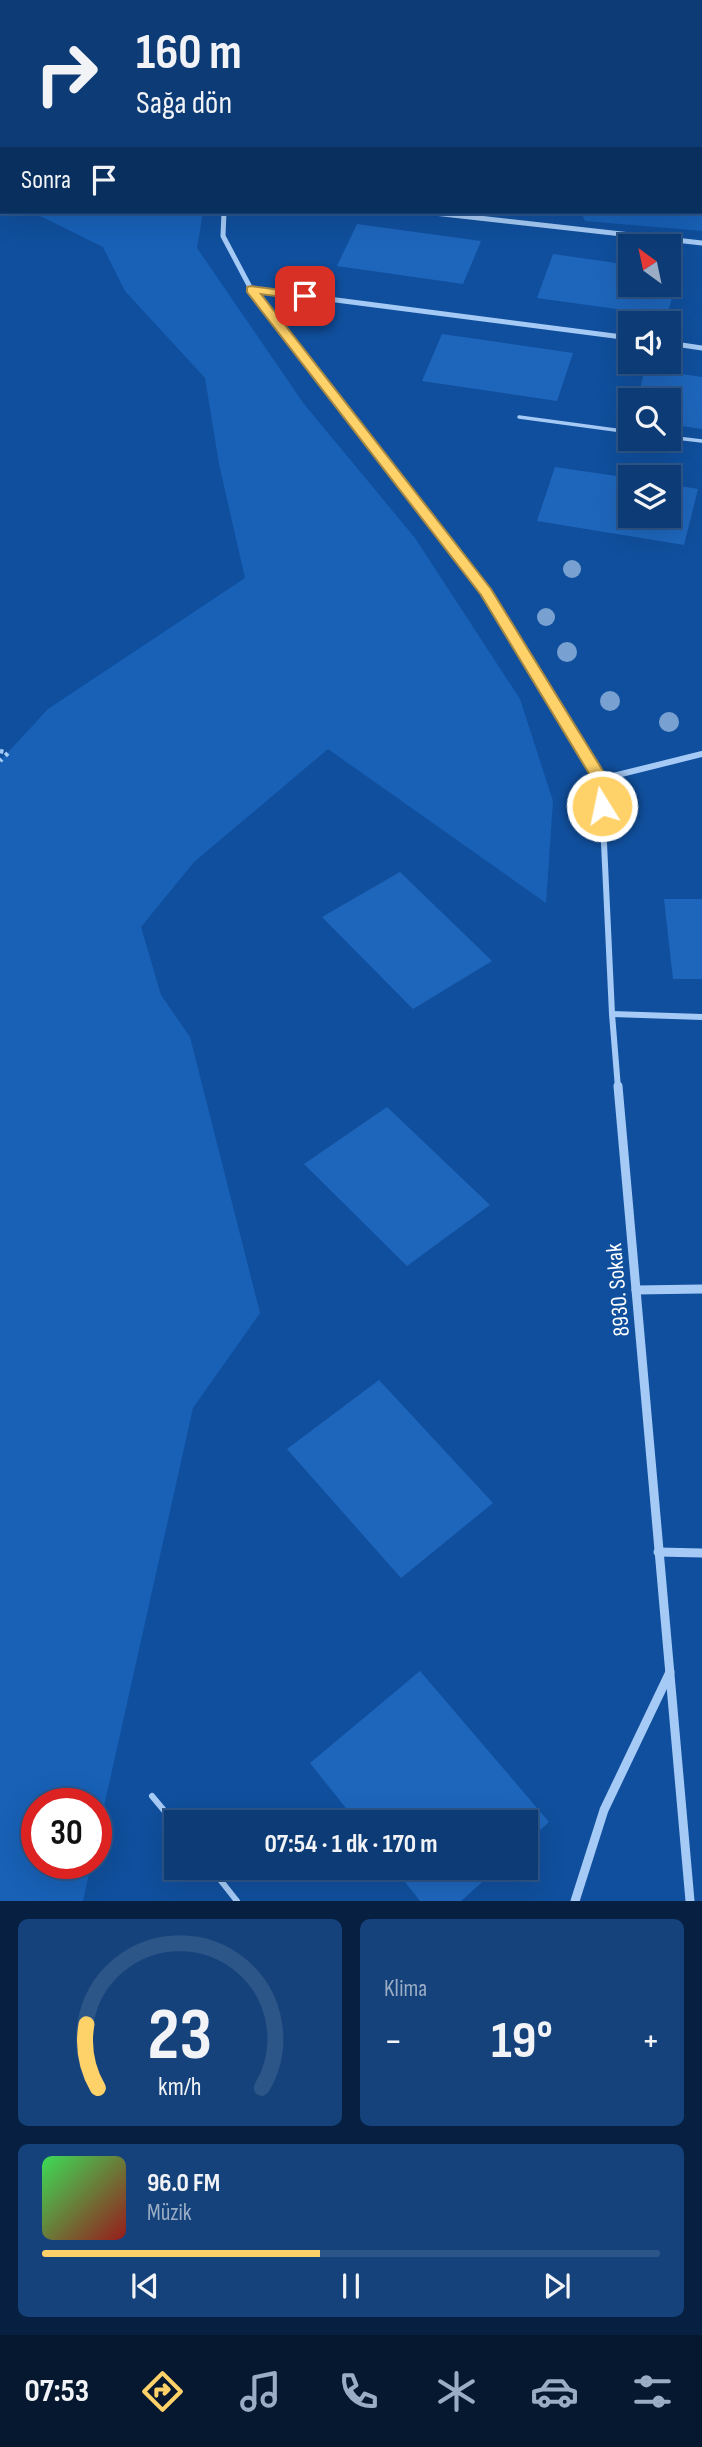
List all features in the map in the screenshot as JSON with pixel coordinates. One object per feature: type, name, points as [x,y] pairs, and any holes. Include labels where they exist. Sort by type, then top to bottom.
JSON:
[{"type":"street","points":[[224,214],[223,236],[251,289],[486,592],[601,779],[702,754]]},
{"type":"street","points":[[443,214],[702,243]]},
{"type":"street","points":[[251,289],[618,336]]},
{"type":"street","points":[[681,345],[702,348]]},
{"type":"street","name":"8930. Sokak","points":[[601,779],[612,1014],[690,1901]]},
{"type":"street","points":[[612,1014],[702,1017]]},
{"type":"street","points":[[636,1290],[702,1289]]},
{"type":"street","points":[[658,1552],[702,1553]]},
{"type":"street","points":[[575,1901],[604,1810],[670,1671]]},
{"type":"lane","points":[[519,417],[618,430]]},
{"type":"lane","points":[[681,439],[702,441]]},
{"type":"lane","points":[[152,1796],[164,1810]]},
{"type":"lane","points":[[220,1880],[237,1901]]},
{"type":"path","points":[[0,751],[8,753],[0,761]]},
{"type":"shaded area","points":[[36,214],[203,214],[197,248],[304,404],[415,538],[520,699],[553,801],[546,903],[328,749],[194,862],[141,927],[161,995],[190,1037],[260,1313],[193,1408],[108,1788],[21,1788],[21,1879],[88,1879],[83,1901],[0,1901],[0,761],[48,709],[245,578],[219,464],[205,378],[125,291],[103,247]]},
{"type":"shaded area","points":[[582,214],[702,214],[702,231],[585,221]]},
{"type":"building","points":[[357,224],[481,241],[463,284],[337,266]]},
{"type":"building","points":[[553,254],[618,263],[618,298],[672,298],[668,311],[631,311],[537,298]]},
{"type":"building","points":[[442,334],[573,353],[557,401],[422,381]]},
{"type":"building","points":[[644,374],[702,377],[702,429],[681,426],[681,388],[640,388]]},
{"type":"building","points":[[555,467],[618,476],[618,528],[681,528],[681,486],[698,489],[684,545],[537,521]]},
{"type":"building","points":[[400,872],[492,961],[413,1009],[322,917]]},
{"type":"building","points":[[664,899],[702,899],[702,979],[673,979]]},
{"type":"building","points":[[387,1107],[490,1205],[407,1266],[304,1164]]},
{"type":"building","points":[[379,1380],[493,1503],[401,1578],[287,1449]]},
{"type":"building","points":[[420,1671],[549,1822],[538,1832],[538,1810],[347,1810],[310,1763]]},
{"type":"building","points":[[403,1880],[484,1880],[461,1901],[420,1901]]},
{"type":"route","points":[[305,296],[251,289],[486,592],[601,779],[602,806]]}]
